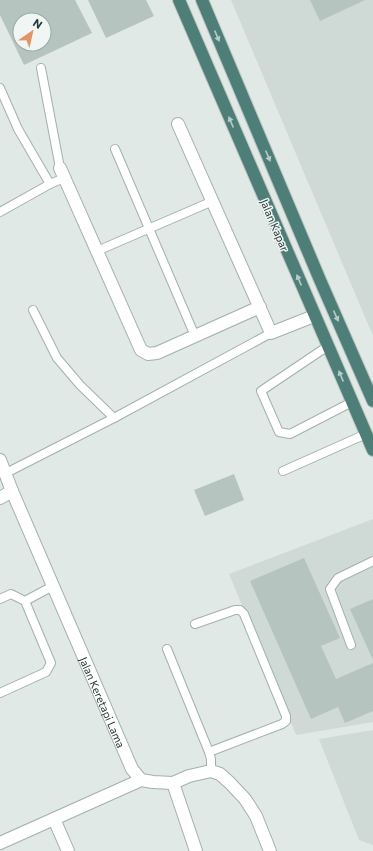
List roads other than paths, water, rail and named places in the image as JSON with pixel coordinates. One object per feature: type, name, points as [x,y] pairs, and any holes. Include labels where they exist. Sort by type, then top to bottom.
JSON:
[{"type":"highway","name":"Jalan Kapar","points":[[179,0],[373,450]]},
{"type":"highway","name":"Jalan Kapar","points":[[202,0],[320,280],[373,401]]},
{"type":"street","points":[[178,124],[271,333],[314,316]]},
{"type":"street","points":[[62,173],[141,350],[148,354],[157,353],[260,307]]},
{"type":"street","name":"Jalan Keretapi Lama","points":[[0,460],[132,769],[141,780]]},
{"type":"street","points":[[0,498],[12,491]]},
{"type":"street","points":[[0,843],[141,780],[173,783],[189,776],[211,771],[220,774],[245,799],[256,816],[270,851]]},
{"type":"street","points":[[173,783],[196,851]]},
{"type":"street","points":[[54,818],[68,851]]},
{"type":"lane","points":[[0,212],[50,184],[62,173],[41,68]]},
{"type":"lane","points":[[0,88],[18,129],[50,184]]},
{"type":"lane","points":[[115,149],[195,336]]},
{"type":"lane","points":[[97,251],[213,202]]},
{"type":"lane","points":[[33,310],[57,358],[80,385],[114,418]]},
{"type":"lane","points":[[6,473],[114,418],[271,333]]},
{"type":"lane","points":[[328,346],[261,391],[279,432],[290,434],[352,402]]},
{"type":"lane","points":[[283,471],[366,434]]},
{"type":"lane","points":[[351,645],[330,589],[338,578],[373,561]]},
{"type":"lane","points":[[25,601],[53,586]]},
{"type":"lane","points":[[0,599],[11,594],[25,601],[51,663],[46,672],[0,693]]},
{"type":"lane","points":[[195,624],[235,610],[240,610],[244,614],[286,716],[286,721],[282,724],[209,752]]},
{"type":"lane","points":[[167,649],[209,752],[211,759],[211,771]]}]
